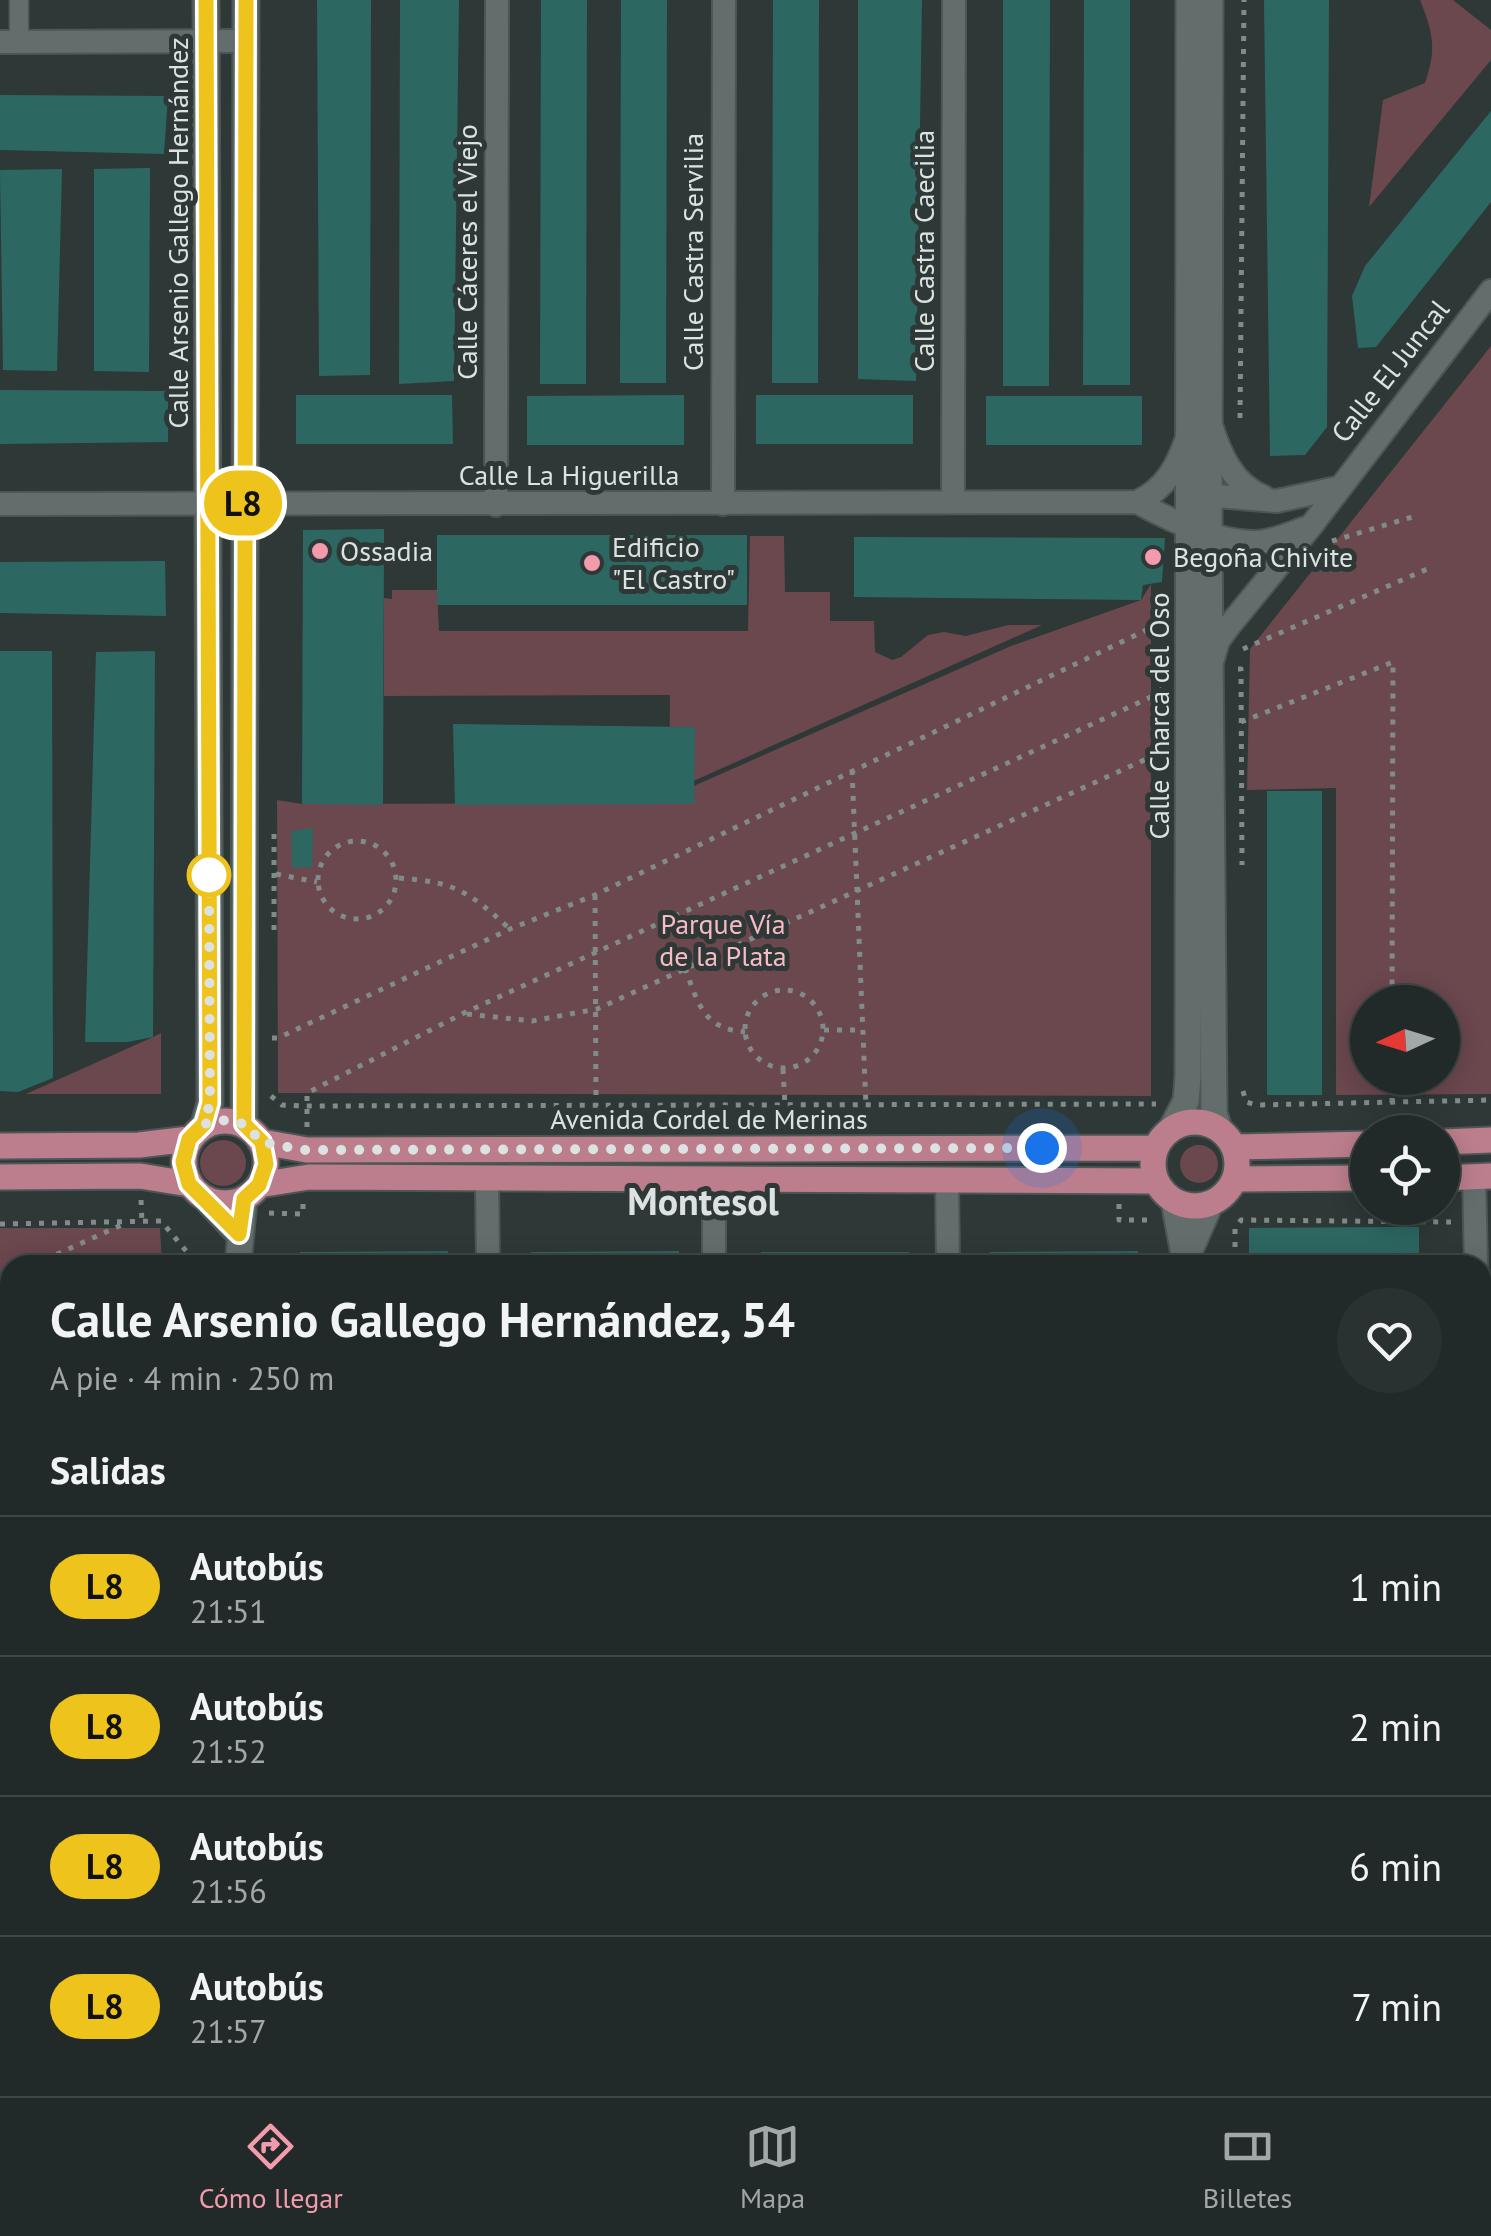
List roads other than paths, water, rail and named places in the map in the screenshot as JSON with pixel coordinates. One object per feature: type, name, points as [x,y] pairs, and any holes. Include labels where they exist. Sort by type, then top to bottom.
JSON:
[{"type":"main road","name":"Calle Arsenio Gallego Hernández","points":[[197,1132],[210,1103],[206,0]]},
{"type":"main road","points":[[238,1255],[239,1234],[266,1164],[253,1134],[257,1036],[244,880],[246,0]]},
{"type":"main road","name":"Calle Charca del Oso","points":[[1164,1138],[1186,1101],[1188,1076],[1188,525],[1200,494],[1189,0]]},
{"type":"main road","name":"Calle Charca del Oso","points":[[1199,425],[1210,0]]},
{"type":"main road","name":"Calle Charca del Oso","points":[[1188,525],[1210,670],[1214,1112],[1227,1138]]},
{"type":"main road","points":[[0,1146],[139,1145],[197,1132],[226,1120],[253,1134]]},
{"type":"main road","points":[[1210,1204],[1186,1206],[1174,1200],[1156,1181],[1153,1170],[1164,1138],[1196,1121],[1227,1138],[1350,1143]]},
{"type":"main road","points":[[197,1132],[183,1162],[199,1192],[239,1234]]},
{"type":"main road","name":"Avenida Cordel de Merinas","points":[[253,1134],[303,1150],[1164,1138]]},
{"type":"main road","points":[[1189,1255],[1210,1204],[1229,1190],[1235,1179],[1238,1168],[1227,1138]]},
{"type":"main road","points":[[1460,1141],[1491,1140]]},
{"type":"main road","points":[[0,1177],[140,1176],[199,1192],[226,1204],[303,1177],[1156,1181]]},
{"type":"main road","points":[[1235,1179],[1350,1178]]},
{"type":"main road","points":[[1174,1200],[1185,1255]]},
{"type":"street","points":[[19,0],[10,42],[246,41]]},
{"type":"street","name":"Calle Cáceres el Viejo","points":[[496,505],[497,0]]},
{"type":"street","name":"Calle Castra Servilia","points":[[723,504],[724,0]]},
{"type":"street","name":"Calle Castra Caecilia","points":[[953,502],[954,0]]},
{"type":"street","name":"Calle El Juncal","points":[[1210,670],[1218,642],[1229,626],[1315,535],[1337,488],[1491,290]]},
{"type":"street","points":[[1146,498],[1181,455],[1199,425],[1232,472],[1257,494],[1277,501]]},
{"type":"street","points":[[1146,498],[1200,494],[1277,501],[1337,488]]},
{"type":"street","name":"Calle La Higuerilla","points":[[0,504],[723,504],[1146,498],[1188,525]]},
{"type":"street","points":[[1188,525],[1258,542],[1315,535]]},
{"type":"street","points":[[1476,1255],[1475,1222],[1483,1176]]},
{"type":"street","points":[[487,1178],[488,1255]]},
{"type":"street","points":[[714,1179],[714,1255]]},
{"type":"street","points":[[947,1180],[948,1255]]},
{"type":"place","name":"Ossadia","points":[[320,551]]},
{"type":"place","name":"Begoña Chivite","points":[[1153,557]]},
{"type":"place","name":"Edificio \"El Castro\"","points":[[592,563]]},
{"type":"district","name":"Montesol","points":[[703,1202]]},
{"type":"park label","name":"Parque Vía de la Plata","points":[[723,940]]}]
